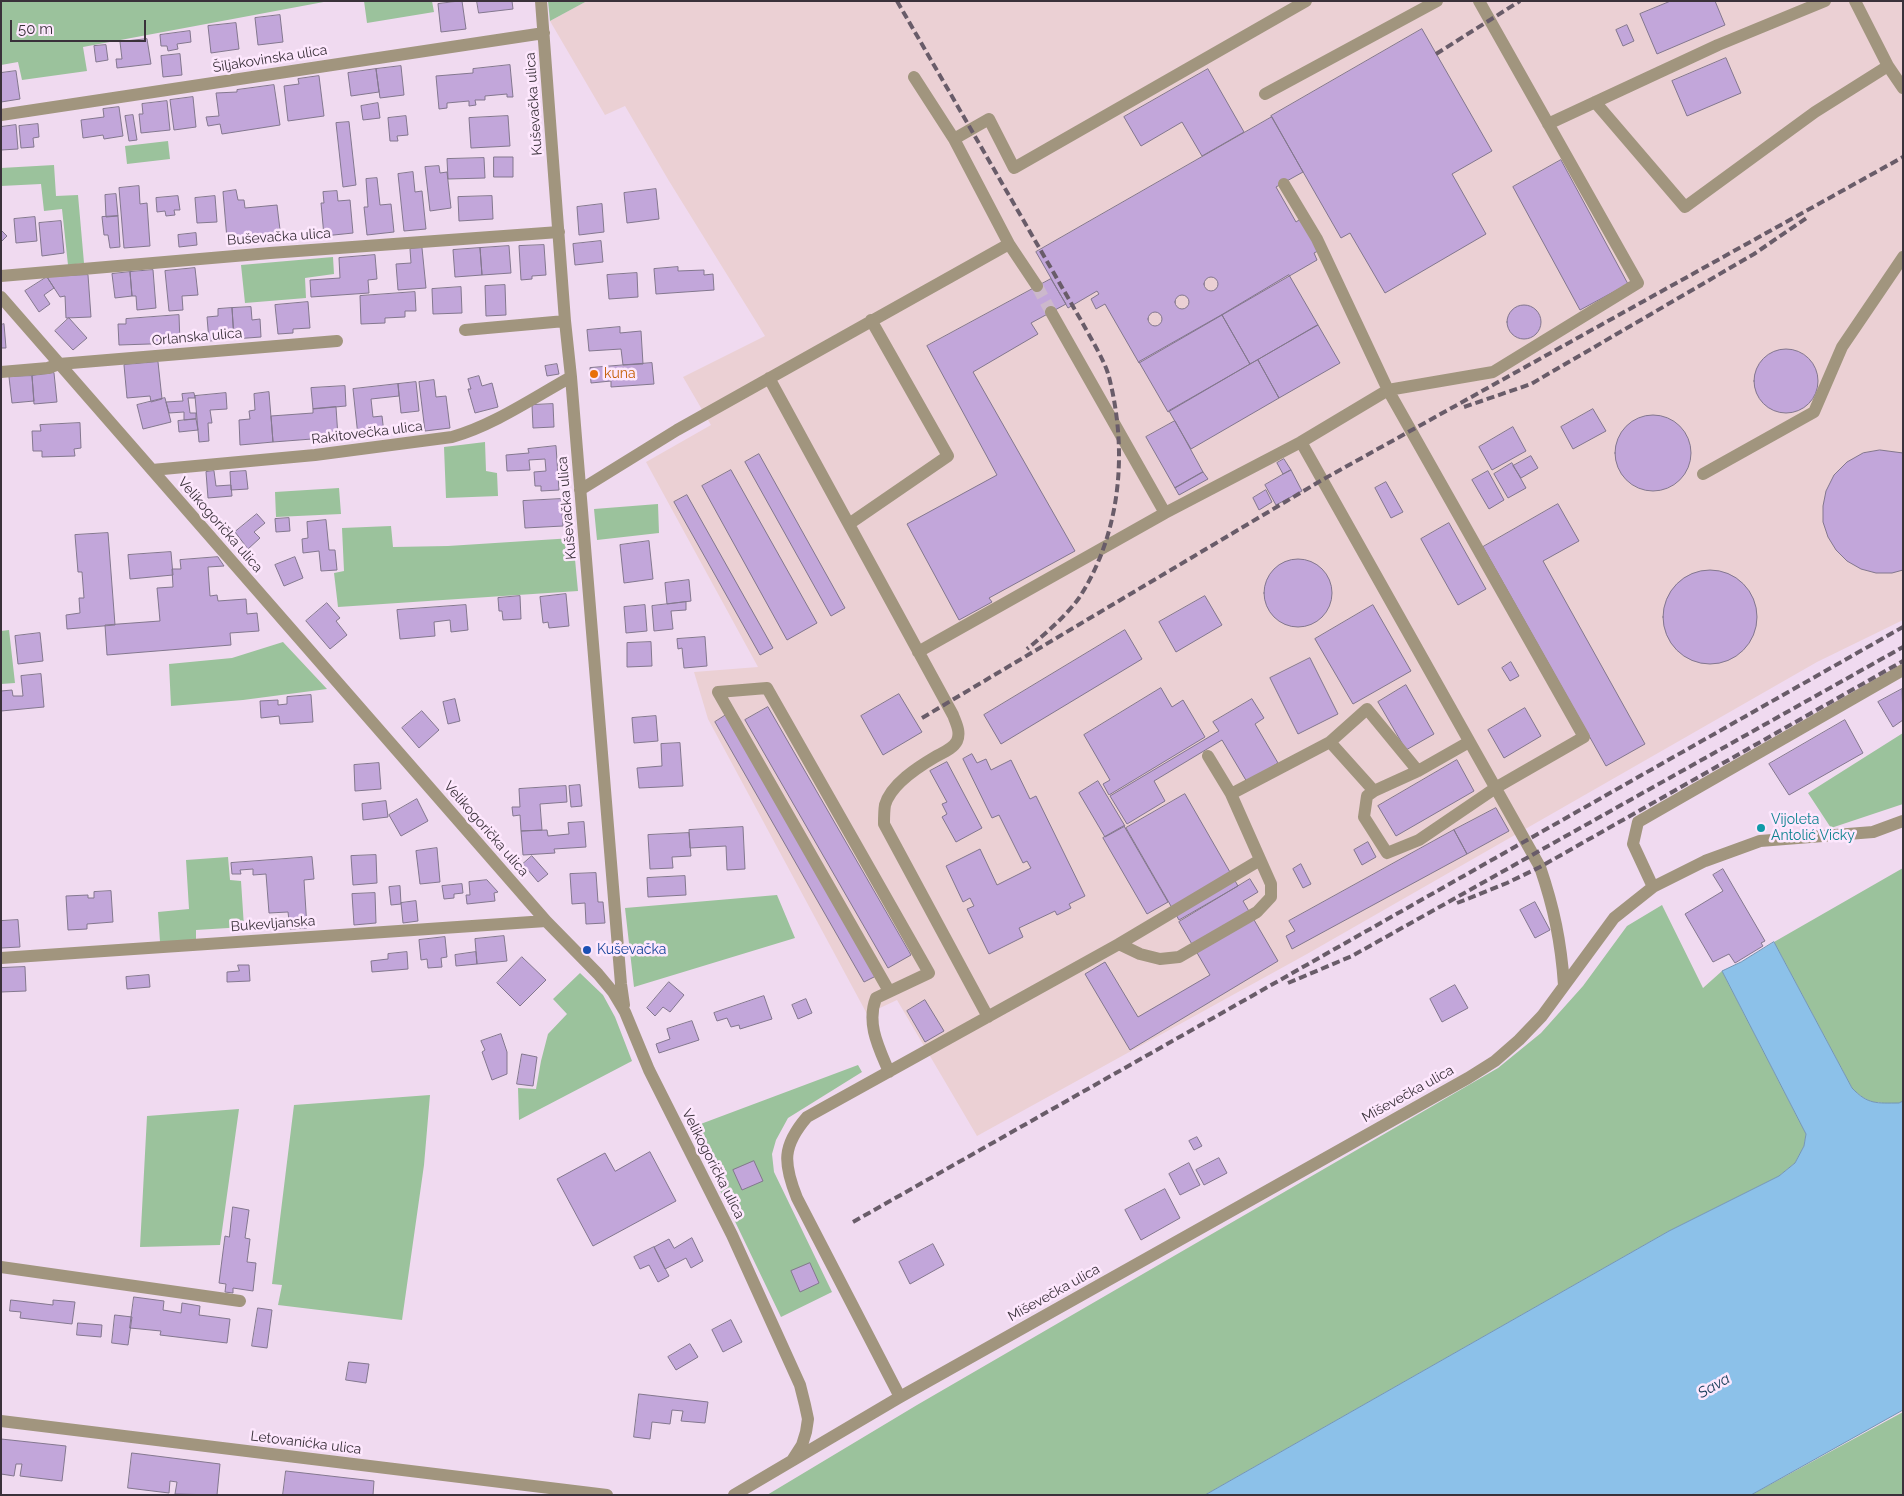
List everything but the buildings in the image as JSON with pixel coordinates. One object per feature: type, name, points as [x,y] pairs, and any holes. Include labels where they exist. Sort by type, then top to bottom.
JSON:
[{"type":"street","name":"Kuševačka ulica","points":[[541,1],[565,321],[620,984],[625,1012]]},
{"type":"street","points":[[954,139],[989,119],[1014,168],[1306,1]]},
{"type":"street","points":[[1265,94],[1437,1]]},
{"type":"street","points":[[918,652],[1165,513],[1301,442],[1388,390],[1492,372],[1638,283],[1479,1]]},
{"type":"street","points":[[1548,124],[1718,45],[1825,1]]},
{"type":"street","points":[[1855,1],[1888,66],[1903,88]]},
{"type":"street","name":"Šiljakovinska ulica","points":[[1,115],[544,33]]},
{"type":"street","points":[[1595,102],[1685,207],[1815,112],[1888,66]]},
{"type":"street","points":[[914,77],[954,139],[1010,244],[1037,286]]},
{"type":"street","points":[[1284,184],[1317,239],[1388,390],[1584,737],[1497,788],[1419,840],[1387,853],[1364,817],[1367,796],[1418,771],[1469,742]]},
{"type":"street","name":"Buševačka ulica","points":[[1,276],[270,252],[559,232]]},
{"type":"street","points":[[580,490],[677,430],[1010,244]]},
{"type":"street","points":[[1703,474],[1814,412],[1842,347],[1903,257]]},
{"type":"street","name":"Velikogorička ulica","points":[[1,297],[546,921],[613,992],[625,1012],[649,1070],[732,1234],[800,1385],[808,1419],[802,1445],[793,1459]]},
{"type":"street","points":[[1051,312],[1165,513]]},
{"type":"street","points":[[849,524],[948,456],[871,320]]},
{"type":"street","points":[[465,330],[565,321]]},
{"type":"street","name":"Orlanska ulica","points":[[1,372],[48,368],[59,364],[337,341]]},
{"type":"street","name":"Rakitovečka ulica","points":[[152,470],[315,455],[452,437],[468,433],[492,421],[571,377]]},
{"type":"street","points":[[769,378],[953,715],[959,731],[957,740],[951,748],[908,776],[892,791],[886,803],[884,824],[988,1017]]},
{"type":"street","points":[[1301,442],[1540,867],[1560,935],[1564,985]]},
{"type":"street","points":[[1653,887],[1634,844],[1638,822],[1903,670]]},
{"type":"street","points":[[889,991],[718,692],[767,688],[929,973],[876,998],[872,1016],[878,1044],[889,1072]]},
{"type":"street","points":[[1231,794],[1330,742],[1366,709],[1418,771]]},
{"type":"street","points":[[1330,742],[1374,791]]},
{"type":"street","points":[[1119,944],[1140,954],[1160,959],[1179,957],[1257,912],[1271,897],[1271,884],[1231,794],[1208,756]]},
{"type":"street","name":"Miševečka ulica","points":[[734,1495],[900,1397],[1468,1078],[1495,1061],[1542,1016],[1614,918],[1653,887],[1705,861],[1760,841],[1811,836],[1854,835],[1873,832],[1903,821]]},
{"type":"street","points":[[900,1397],[796,1198],[788,1176],[787,1160],[788,1145],[795,1131],[807,1117],[1078,965],[1119,944],[1260,860]]},
{"type":"street","name":"Bukevljanska","points":[[1,958],[546,921]]},
{"type":"street","points":[[1,1268],[240,1300]]},
{"type":"street","name":"Letovanićka ulica","points":[[1,1421],[607,1495]]},
{"type":"shaded area","points":[[587,1],[1903,1],[1903,620],[1817,662],[1307,954],[977,1136],[897,1000],[867,1014],[708,719],[694,672],[758,667],[646,462],[711,425],[683,377],[765,336],[625,106],[605,115],[550,21]]},
{"type":"green space","points":[[1,1],[329,1],[83,47],[87,71],[22,80],[18,62],[1,65]]},
{"type":"green space","points":[[364,1],[432,1],[434,12],[367,23]]},
{"type":"green space","points":[[548,1],[587,1],[550,21]]},
{"type":"green space","points":[[168,141],[170,159],[127,164],[125,146]]},
{"type":"green space","points":[[54,165],[56,196],[78,195],[84,263],[68,265],[62,209],[44,211],[41,184],[1,186],[1,168]]},
{"type":"green space","points":[[333,257],[334,274],[305,278],[306,298],[245,303],[241,265]]},
{"type":"green space","points":[[485,442],[486,471],[497,473],[498,496],[446,498],[444,447]]},
{"type":"green space","points":[[339,488],[341,514],[276,517],[275,492]]},
{"type":"green space","points":[[658,504],[659,533],[597,540],[594,509]]},
{"type":"green space","points":[[391,526],[393,547],[448,546],[573,538],[578,591],[338,607],[334,573],[344,571],[342,528]]},
{"type":"green space","points":[[9,630],[15,683],[1,684],[1,631]]},
{"type":"green space","points":[[283,642],[327,689],[243,700],[171,706],[169,664],[232,658]]},
{"type":"green space","points":[[1903,733],[1903,804],[1831,828],[1808,793]]},
{"type":"green space","points":[[228,857],[230,880],[241,881],[244,927],[196,930],[196,940],[160,942],[158,912],[189,909],[186,860]]},
{"type":"green space","points":[[1903,868],[1903,1101],[1899,1103],[1879,1103],[1863,1098],[1852,1088],[1774,942]]},
{"type":"green space","points":[[777,895],[795,938],[634,987],[625,908]]},
{"type":"green space","points":[[1662,905],[1703,988],[1722,971],[1806,1134],[1804,1146],[1795,1163],[1779,1176],[1669,1231],[1205,1495],[767,1495],[917,1405],[1498,1068],[1541,1033],[1583,986],[1627,926]]},
{"type":"green space","points":[[580,973],[603,995],[615,1017],[632,1061],[519,1120],[518,1088],[536,1089],[548,1034],[567,1014],[553,999]]},
{"type":"green space","points":[[858,1065],[862,1072],[788,1118],[776,1140],[772,1154],[774,1172],[832,1292],[781,1317],[690,1128]]},
{"type":"green space","points":[[430,1095],[424,1165],[402,1320],[278,1305],[282,1285],[272,1284],[294,1105]]},
{"type":"green space","points":[[239,1109],[220,1245],[140,1247],[147,1116]]},
{"type":"green space","points":[[1903,1412],[1903,1495],[1751,1495]]},
{"type":"water","name":"Sava","points":[[1774,942],[1852,1088],[1863,1098],[1873,1102],[1899,1103],[1903,1101],[1903,1410],[1751,1495],[1205,1495],[1669,1231],[1779,1176],[1795,1163],[1804,1146],[1806,1134],[1722,971]]},
{"type":"tunnel","points":[[1037,286],[1051,312]]},
{"type":"railway","points":[[897,1],[1097,349],[1109,377],[1115,405],[1119,462],[1117,491],[1112,519],[1104,546],[1093,573],[1074,605],[1027,649]]},
{"type":"railway","points":[[1436,54],[1520,1]]},
{"type":"railway","points":[[922,718],[1322,480],[1903,157]]},
{"type":"railway","points":[[1464,407],[1531,384],[1754,254],[1808,217]]},
{"type":"railway","points":[[853,1222],[1903,627]]},
{"type":"railway","points":[[1288,983],[1352,956],[1903,647]]},
{"type":"railway","points":[[1457,903],[1507,883],[1540,867],[1903,661]]},
{"type":"place","name":"kuna","points":[[594,374]]},
{"type":"place","name":"Vijoleta Antolić Vicky","points":[[1761,828]]},
{"type":"place","name":"Kuševačka","points":[[587,950]]}]
